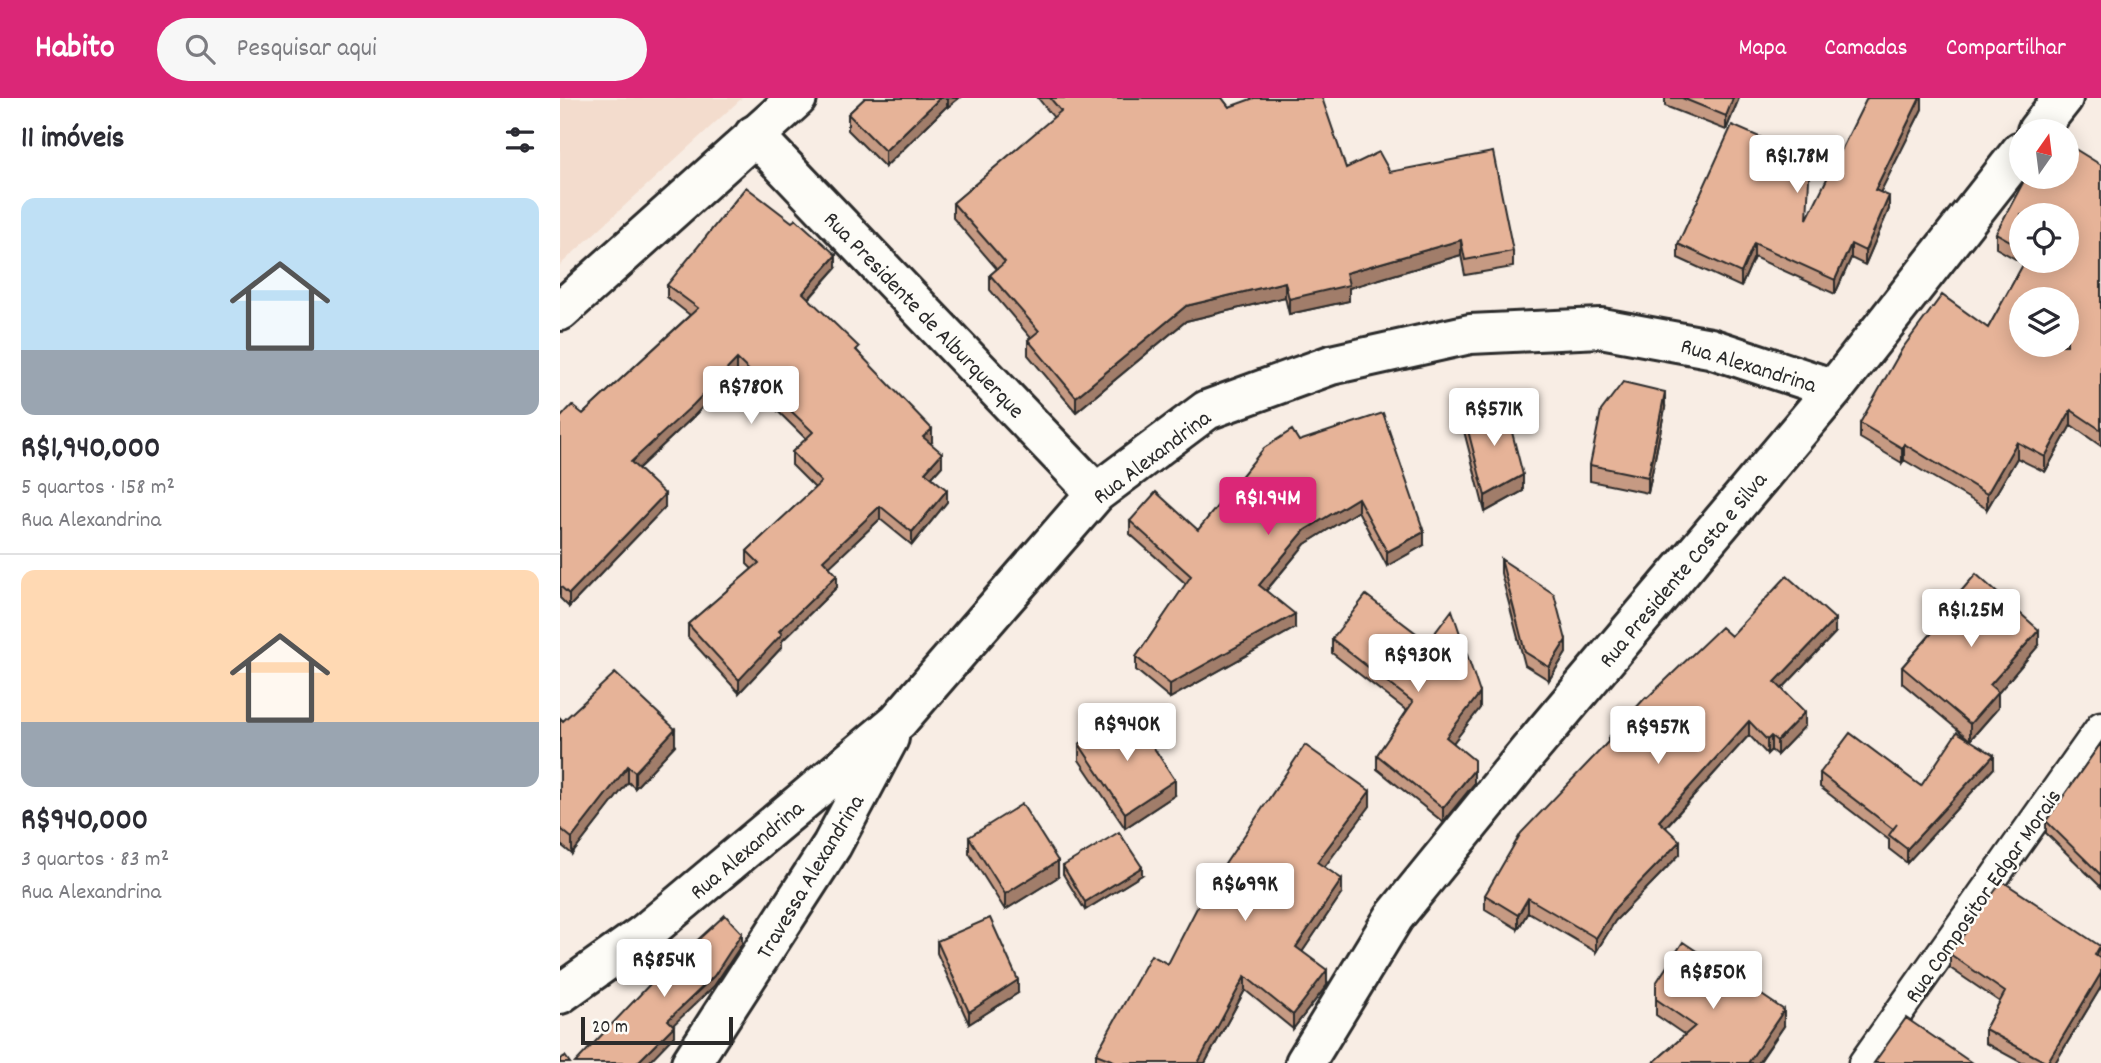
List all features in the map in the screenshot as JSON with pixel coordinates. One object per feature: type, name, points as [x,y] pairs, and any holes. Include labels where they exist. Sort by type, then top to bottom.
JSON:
[{"type":"street","points":[[560,311],[797,98]]},
{"type":"street","points":[[2046,119],[2063,98]]},
{"type":"street","name":"Rua Presidente de Alburquerque","points":[[754,135],[1096,493]]},
{"type":"street","name":"Rua Presidente Costa e Silva","points":[[1305,1063],[1394,917],[1528,752],[1833,389],[2009,166]]},
{"type":"street","name":"Rua Alexandrina","points":[[560,994],[644,934],[898,721],[1096,493],[1208,410],[1331,365],[1470,334],[1601,328],[1710,348],[1833,389]]},
{"type":"street","name":"Travessa Alexandrina","points":[[691,1063],[832,845],[898,721]]},
{"type":"lane","name":"Rua Compositor Edgar Morais","points":[[1863,1063],[2101,726]]},
{"type":"shaded area","points":[[560,98],[742,98],[560,265]]},
{"type":"building","points":[[865,98],[940,98],[885,151],[848,114]]},
{"type":"building","points":[[1050,98],[1222,98],[1229,107],[1254,98],[1322,98],[1346,168],[1379,152],[1390,172],[1493,152],[1513,251],[1465,260],[1461,240],[1346,273],[1349,285],[1289,299],[1285,282],[1186,306],[1076,397],[1028,340],[1039,331],[990,275],[1005,262],[953,203],[1061,111]]},
{"type":"building","points":[[1682,98],[1733,98],[1726,116]]},
{"type":"building","points":[[1867,98],[1920,98],[1875,190],[1889,196],[1865,251],[1851,244],[1835,280],[1754,243],[1741,273],[1678,244],[1732,125],[1810,159],[1807,219]]},
{"type":"building","points":[[2079,151],[2101,165],[2101,430],[2071,410],[2045,457],[2017,442],[1987,494],[1904,444],[1902,448],[1860,423],[1902,349],[1942,295],[1988,328],[2009,290],[2009,357],[2079,357],[2079,287],[2011,287],[2018,273],[2079,273],[2079,203],[2012,203],[2020,189],[2079,189]]},
{"type":"building","points":[[746,187],[792,222],[796,219],[836,255],[803,293],[859,347],[856,350],[932,429],[923,437],[942,453],[925,472],[947,490],[912,532],[880,506],[823,560],[837,575],[779,631],[782,634],[739,680],[688,624],[759,563],[747,551],[821,482],[792,452],[813,432],[737,359],[693,405],[631,462],[665,494],[569,594],[560,586],[560,418],[572,405],[583,414],[698,308],[667,285]]},
{"type":"building","points":[[2009,209],[2009,240],[1996,233]]},
{"type":"building","points":[[1623,382],[1665,392],[1648,477],[1590,465],[1601,411]]},
{"type":"building","points":[[1505,405],[1523,475],[1485,496],[1464,415]]},
{"type":"building","points":[[1383,413],[1424,532],[1387,552],[1358,498],[1305,530],[1259,585],[1295,614],[1170,684],[1136,657],[1191,576],[1130,521],[1156,492],[1198,530],[1264,448],[1292,430],[1299,441]]},
{"type":"building","points":[[1501,559],[1554,594],[1566,640],[1549,667],[1525,652]]},
{"type":"building","points":[[1976,574],[2039,630],[1990,685],[1998,692],[1970,724],[1902,667],[1946,617],[1942,613]]},
{"type":"building","points":[[1787,576],[1835,619],[1775,682],[1805,712],[1777,741],[1771,736],[1767,740],[1749,721],[1659,821],[1680,841],[1615,908],[1596,938],[1528,898],[1518,915],[1485,895],[1521,833],[1610,740],[1608,738],[1646,697],[1721,627],[1731,636]]},
{"type":"building","points":[[1366,595],[1428,642],[1452,610],[1480,693],[1446,737],[1474,760],[1474,770],[1443,808],[1377,755],[1413,702],[1332,639]]},
{"type":"building","points":[[615,673],[675,729],[635,772],[628,766],[572,838],[560,830],[560,718],[563,721]]},
{"type":"building","points":[[1119,719],[1135,719],[1175,780],[1125,813],[1079,744]]},
{"type":"building","points":[[1957,732],[1994,755],[1907,849],[1889,835],[1897,824],[1893,829],[1820,773],[1850,733],[1921,786]]},
{"type":"building","points":[[2101,743],[2101,875],[2046,821]]},
{"type":"building","points":[[1305,745],[1370,791],[1317,862],[1342,879],[1296,947],[1327,970],[1293,1015],[1245,976],[1198,1063],[1113,1063],[1114,1061],[1096,1054],[1151,955],[1168,964],[1201,900]]},
{"type":"building","points":[[1022,804],[1058,861],[1005,894],[969,837]]},
{"type":"building","points":[[1119,832],[1142,867],[1085,902],[1063,866]]},
{"type":"building","points":[[2002,881],[2100,946],[2095,955],[2101,959],[2101,973],[2047,1063],[1985,1029],[2005,992],[1950,954]]},
{"type":"building","points":[[725,915],[742,933],[714,976],[668,1020],[674,1026],[637,1063],[575,1063],[652,982]]},
{"type":"building","points":[[990,918],[1018,980],[969,1012],[937,941]]},
{"type":"building","points":[[1683,942],[1784,1010],[1748,1063],[1653,1063],[1695,1026],[1656,999],[1656,983]]},
{"type":"building","points":[[1906,1018],[1972,1063],[1874,1063]]},
{"type":"building","points":[[565,1056],[570,1063],[560,1063],[560,1059]]}]
